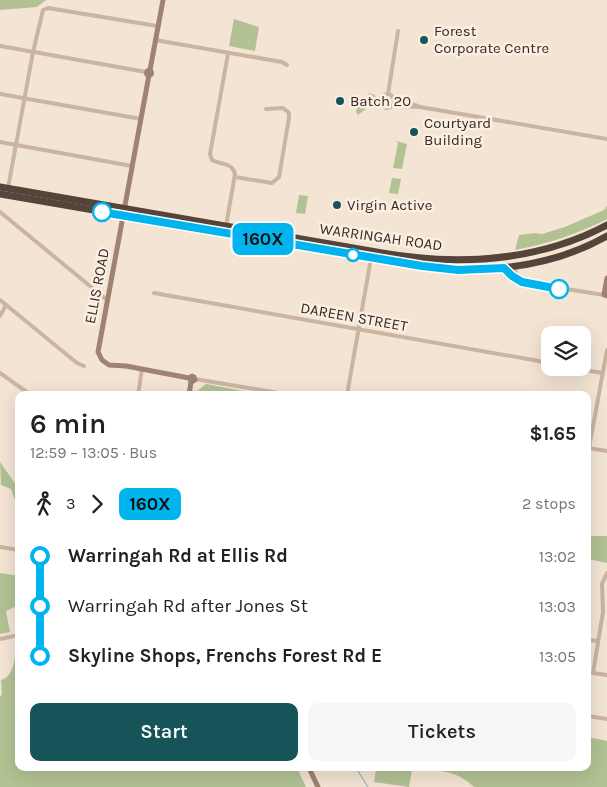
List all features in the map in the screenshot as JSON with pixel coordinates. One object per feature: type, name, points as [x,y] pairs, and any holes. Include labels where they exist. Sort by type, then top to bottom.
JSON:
[{"type":"highway","name":"WARRINGAH ROAD","points":[[0,187],[371,258],[446,269],[504,268],[514,266],[564,254],[607,236]]},
{"type":"highway","name":"WARRINGAH ROAD","points":[[0,194],[226,226],[398,256],[458,261],[501,258],[538,251],[573,240],[607,225]]},
{"type":"street","name":"ELLIS ROAD","points":[[142,369],[109,365],[102,360],[98,352],[162,0]]},
{"type":"street","points":[[8,188],[33,52],[43,10],[48,8],[157,26]]},
{"type":"street","points":[[388,94],[398,31]]},
{"type":"street","points":[[155,40],[282,62],[287,65]]},
{"type":"street","points":[[0,46],[149,72]]},
{"type":"street","points":[[226,226],[235,177],[233,168],[230,165],[215,162],[210,154],[228,54]]},
{"type":"street","points":[[0,94],[141,119]]},
{"type":"street","points":[[388,94],[394,99],[420,107],[607,139]]},
{"type":"street","points":[[388,94],[381,96],[380,104],[384,108],[392,106],[420,107]]},
{"type":"street","points":[[392,106],[394,99]]},
{"type":"street","points":[[235,177],[272,183],[279,177],[289,113],[283,108],[266,109]]},
{"type":"street","points":[[0,142],[132,166]]},
{"type":"street","points":[[0,212],[107,300]]},
{"type":"street","points":[[348,391],[371,258]]},
{"type":"street","points":[[514,266],[518,280]]},
{"type":"street","points":[[504,268],[518,280],[528,284],[605,295],[607,278]]},
{"type":"street","name":"DAREEN STREET","points":[[154,293],[541,362]]},
{"type":"street","points":[[0,300],[77,363],[84,366]]},
{"type":"street","points":[[0,316],[6,305]]},
{"type":"street","points":[[591,433],[607,350]]},
{"type":"street","points":[[139,391],[142,369],[192,380],[265,391]]},
{"type":"street","points":[[591,371],[603,373]]},
{"type":"street","points":[[0,373],[23,391]]},
{"type":"street","points":[[190,391],[192,380]]},
{"type":"street","points":[[591,448],[607,451]]},
{"type":"street","points":[[0,546],[15,549]]},
{"type":"street","points":[[607,573],[602,588],[603,612],[593,673],[607,675]]},
{"type":"street","points":[[0,639],[15,636]]},
{"type":"street","points":[[591,640],[598,641]]},
{"type":"street","points":[[591,716],[607,719]]},
{"type":"street","points":[[310,771],[318,787]]},
{"type":"green space","points":[[0,0],[46,0],[37,7],[0,10]]},
{"type":"green space","points":[[234,19],[259,27],[255,51],[229,46]]},
{"type":"green space","points":[[369,93],[375,95],[376,101],[358,115],[356,112],[358,104],[366,101]]},
{"type":"green space","points":[[396,141],[407,144],[402,169],[393,168],[398,143]]},
{"type":"green space","points":[[392,178],[401,179],[398,194],[389,193]]},
{"type":"green space","points":[[299,195],[308,196],[305,214],[296,213]]},
{"type":"green space","points":[[607,206],[607,219],[562,238],[515,250],[519,235],[542,234],[565,227],[604,210]]},
{"type":"green space","points":[[206,384],[243,391],[197,391]]},
{"type":"green space","points":[[0,462],[15,483],[15,500],[11,489],[1,485]]},
{"type":"green space","points":[[591,536],[607,536],[607,563],[591,560]]},
{"type":"green space","points":[[0,573],[15,575],[15,607],[6,611],[10,632],[0,634]]},
{"type":"green space","points":[[15,655],[15,771],[298,771],[306,787],[0,787],[1,680],[10,674]]},
{"type":"green space","points":[[591,738],[607,741],[607,787],[474,787],[455,775],[441,771],[591,771]]},
{"type":"green space","points":[[376,771],[412,771],[409,787],[374,782]]},
{"type":"waterway","points":[[358,771],[368,787]]},
{"type":"bus line","name":"160X","points":[[102,212],[422,266],[458,270],[504,268],[522,282],[559,289]]},
{"type":"place","name":"Forest Corporate Centre","points":[[424,40]]},
{"type":"place","name":"Batch 20","points":[[340,101]]},
{"type":"place","name":"Courtyard Building","points":[[414,132]]},
{"type":"place","name":"Virgin Active","points":[[337,205]]}]
